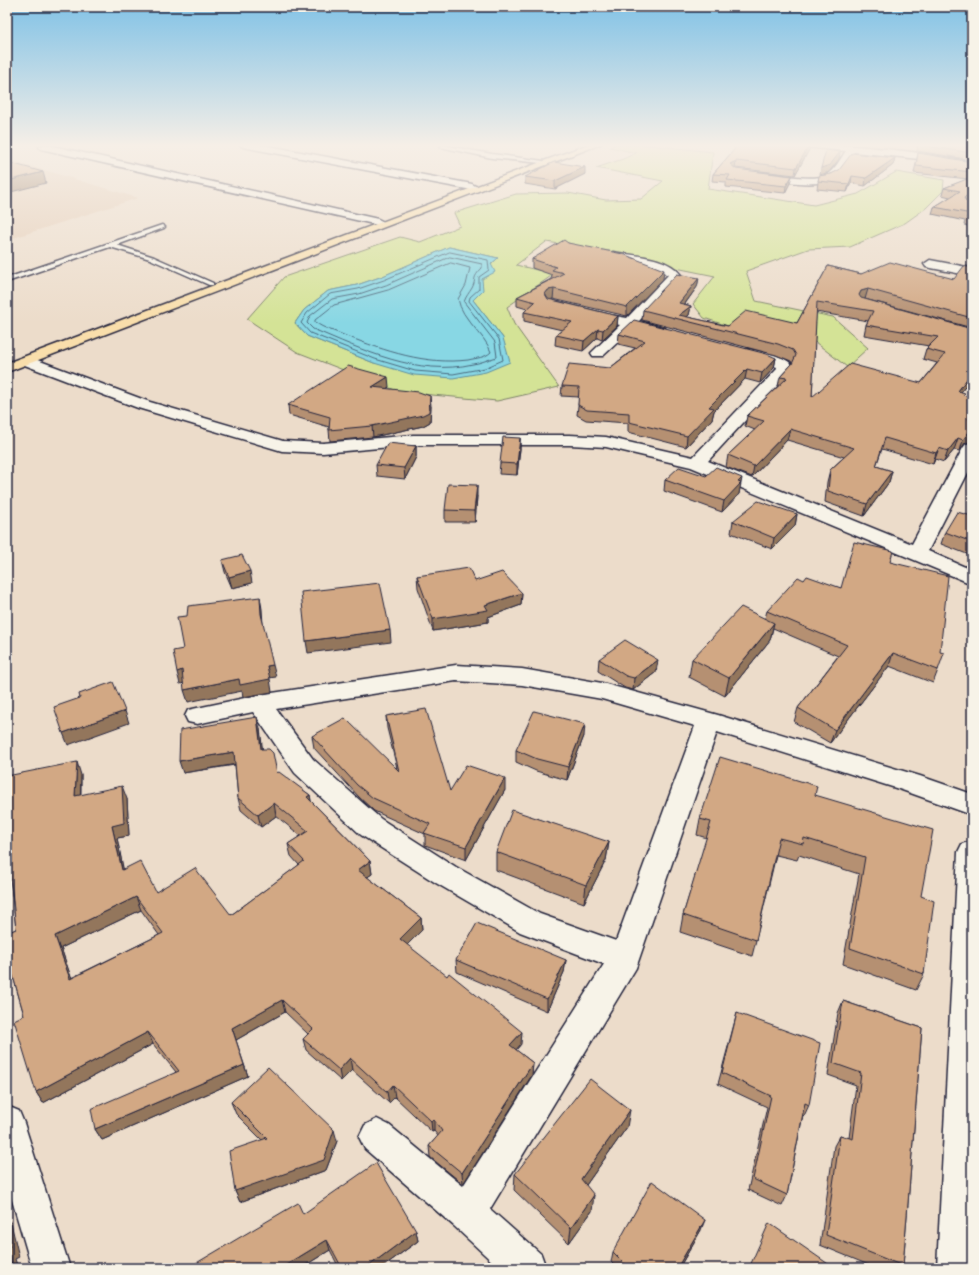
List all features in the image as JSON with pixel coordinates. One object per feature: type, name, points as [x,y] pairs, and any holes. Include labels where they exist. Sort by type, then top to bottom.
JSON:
[{"type":"main road","points":[[7,360],[428,204]]},
{"type":"main road","points":[[7,368],[441,204]]},
{"type":"street","points":[[297,204],[378,222]]},
{"type":"street","points":[[598,352],[630,323],[675,275],[670,270],[661,266],[602,254]]},
{"type":"street","points":[[930,264],[972,272]]},
{"type":"street","points":[[599,316],[675,334]]},
{"type":"street","points":[[697,463],[783,371],[785,365],[771,359],[734,349]]},
{"type":"street","points":[[27,361],[144,405],[282,446],[323,448],[413,440],[570,440],[606,442],[697,463],[917,553],[972,578]]},
{"type":"street","points":[[917,553],[972,448]]},
{"type":"street","points":[[197,716],[259,703],[456,673],[522,677],[602,691],[709,721],[912,784],[972,805]]},
{"type":"street","points":[[259,703],[304,766],[371,827],[446,875],[530,923],[625,958]]},
{"type":"street","points":[[467,1213],[625,958],[709,721]]},
{"type":"street","points":[[956,1268],[972,852]]},
{"type":"street","points":[[7,1123],[51,1268]]},
{"type":"street","points":[[377,1137],[467,1213],[527,1268]]},
{"type":"lane","points":[[7,280],[162,227]]},
{"type":"lane","points":[[112,245],[152,258],[211,284]]},
{"type":"shaded area","points":[[7,204],[121,204],[7,240]]},
{"type":"green space","points":[[485,204],[804,204],[814,205],[820,204],[930,204],[905,223],[850,247],[808,249],[746,271],[756,301],[833,317],[868,348],[847,367],[806,335],[728,326],[704,318],[693,304],[715,276],[671,267],[638,255],[546,242],[516,265],[554,274],[507,307],[514,324],[559,387],[497,401],[400,392],[297,352],[247,319],[284,277],[400,237],[420,242],[460,226],[454,213]],"holes":[[[449,247],[498,258],[493,262],[480,283],[473,300],[503,338],[374,363],[307,336],[295,323],[304,310],[328,291],[357,285],[383,276]]]},
{"type":"water","points":[[449,247],[498,258],[491,264],[495,272],[482,279],[483,290],[473,300],[503,338],[510,362],[486,372],[453,378],[414,375],[374,363],[307,336],[295,323],[304,310],[328,291],[357,285],[383,276]]},
{"type":"building","points":[[940,204],[972,204],[972,214],[934,207]]},
{"type":"building","points":[[972,214],[972,219],[966,218]]},
{"type":"building","points":[[564,240],[568,243],[623,254],[664,270],[627,307],[554,289],[548,290],[545,294],[548,299],[618,316],[603,330],[598,329],[584,341],[556,335],[572,322],[524,312],[535,302],[517,297],[564,273],[552,270],[556,267],[532,259]]},
{"type":"building","points":[[890,262],[954,279],[964,266],[972,268],[972,318],[868,289],[861,291],[859,295],[861,298],[972,329],[972,372],[958,391],[965,393],[963,395],[972,398],[972,416],[968,419],[972,420],[972,431],[969,432],[963,440],[958,438],[948,451],[939,448],[936,453],[885,438],[876,466],[892,471],[867,504],[828,491],[830,470],[854,448],[790,429],[754,466],[728,455],[764,421],[747,416],[787,378],[780,377],[792,364],[796,355],[793,350],[778,344],[643,310],[677,274],[699,278],[679,303],[691,306],[679,315],[728,326],[746,311],[797,323],[828,266],[861,274]],"holes":[[[817,302],[873,311],[866,325],[938,337],[926,349],[945,354],[921,383],[850,364],[812,397]]]},
{"type":"building","points":[[634,320],[767,354],[776,358],[762,373],[747,369],[709,407],[714,408],[687,436],[629,422],[629,413],[587,410],[578,405],[579,387],[562,386],[569,364],[610,368],[645,341],[619,334]]},
{"type":"building","points":[[348,366],[388,377],[372,387],[419,392],[430,396],[429,412],[423,415],[372,426],[329,430],[330,417],[288,405]]},
{"type":"building","points":[[503,437],[520,438],[517,464],[500,463]]},
{"type":"building","points":[[388,443],[416,446],[404,468],[376,465]]},
{"type":"building","points":[[679,467],[706,476],[716,467],[742,478],[738,482],[741,483],[724,501],[665,480]]},
{"type":"building","points":[[448,484],[477,485],[474,511],[445,510]]},
{"type":"building","points":[[758,501],[797,514],[774,538],[733,521]]},
{"type":"building","points":[[957,512],[972,516],[972,542],[945,532]]},
{"type":"building","points":[[854,542],[893,551],[890,562],[948,576],[940,652],[944,653],[938,670],[893,653],[835,730],[798,708],[847,645],[767,611],[798,577],[804,580],[807,576],[841,588]]},
{"type":"building","points":[[242,555],[250,571],[229,577],[222,560]]},
{"type":"building","points":[[469,568],[475,581],[502,572],[522,593],[485,605],[488,610],[433,619],[417,576]]},
{"type":"building","points":[[380,583],[390,630],[306,641],[301,592]]},
{"type":"building","points":[[260,597],[261,614],[273,665],[267,666],[270,679],[240,685],[239,679],[184,690],[182,670],[177,672],[173,651],[183,649],[177,617],[187,616],[188,606]]},
{"type":"building","points":[[741,607],[774,623],[729,678],[692,659]]},
{"type":"building","points":[[625,640],[658,660],[634,678],[626,676],[599,659]]},
{"type":"building","points":[[113,682],[125,711],[63,733],[54,707],[80,698],[79,694]]},
{"type":"building","points":[[426,709],[450,791],[466,765],[505,778],[466,847],[424,833],[430,824],[373,798],[357,785],[312,736],[345,718],[399,771],[386,716]]},
{"type":"building","points":[[534,711],[585,724],[568,767],[537,759],[516,750]]},
{"type":"building","points":[[257,717],[261,749],[269,749],[273,753],[277,773],[279,772],[310,795],[307,797],[370,861],[358,870],[421,918],[400,939],[447,976],[449,973],[522,1032],[510,1045],[533,1063],[462,1173],[429,1146],[442,1131],[434,1120],[431,1121],[393,1085],[387,1092],[350,1058],[339,1070],[303,1039],[313,1029],[282,1000],[232,1028],[244,1065],[95,1129],[91,1109],[179,1071],[148,1032],[36,1092],[14,1020],[24,1015],[7,955],[7,933],[16,929],[8,855],[7,856],[7,776],[77,762],[75,796],[122,786],[124,823],[112,826],[122,870],[140,861],[156,892],[195,868],[231,915],[304,861],[288,844],[308,831],[274,803],[258,815],[238,798],[234,752],[179,761],[180,730]],"holes":[[[136,897],[163,933],[70,979],[55,936]]]},
{"type":"building","points":[[720,757],[817,786],[815,795],[933,830],[921,896],[934,901],[924,974],[850,948],[865,857],[804,838],[803,844],[779,838],[756,940],[683,915],[711,822],[700,819]]},
{"type":"building","points":[[512,810],[609,842],[586,885],[496,852]]},
{"type":"building","points":[[477,923],[566,960],[547,999],[456,960]]},
{"type":"building","points":[[843,1001],[922,1028],[903,1266],[826,1235],[840,1135],[853,1139],[861,1073],[833,1063]]},
{"type":"building","points":[[737,1013],[820,1043],[809,1105],[805,1103],[787,1195],[753,1179],[771,1096],[722,1073]]},
{"type":"building","points":[[268,1067],[334,1130],[324,1160],[235,1191],[229,1151],[267,1138],[231,1102]]},
{"type":"building","points":[[590,1079],[630,1110],[581,1179],[594,1195],[571,1228],[515,1174]]},
{"type":"building","points":[[376,1163],[416,1231],[366,1268],[342,1268],[327,1240],[281,1268],[188,1268],[298,1203],[303,1214]]},
{"type":"building","points":[[652,1181],[705,1220],[677,1268],[629,1268],[613,1252]]},
{"type":"building","points":[[769,1223],[834,1268],[749,1268]]},
{"type":"building","points":[[7,1232],[10,1247],[7,1248]]},
{"type":"building","points":[[7,1250],[13,1268],[7,1268]]}]
